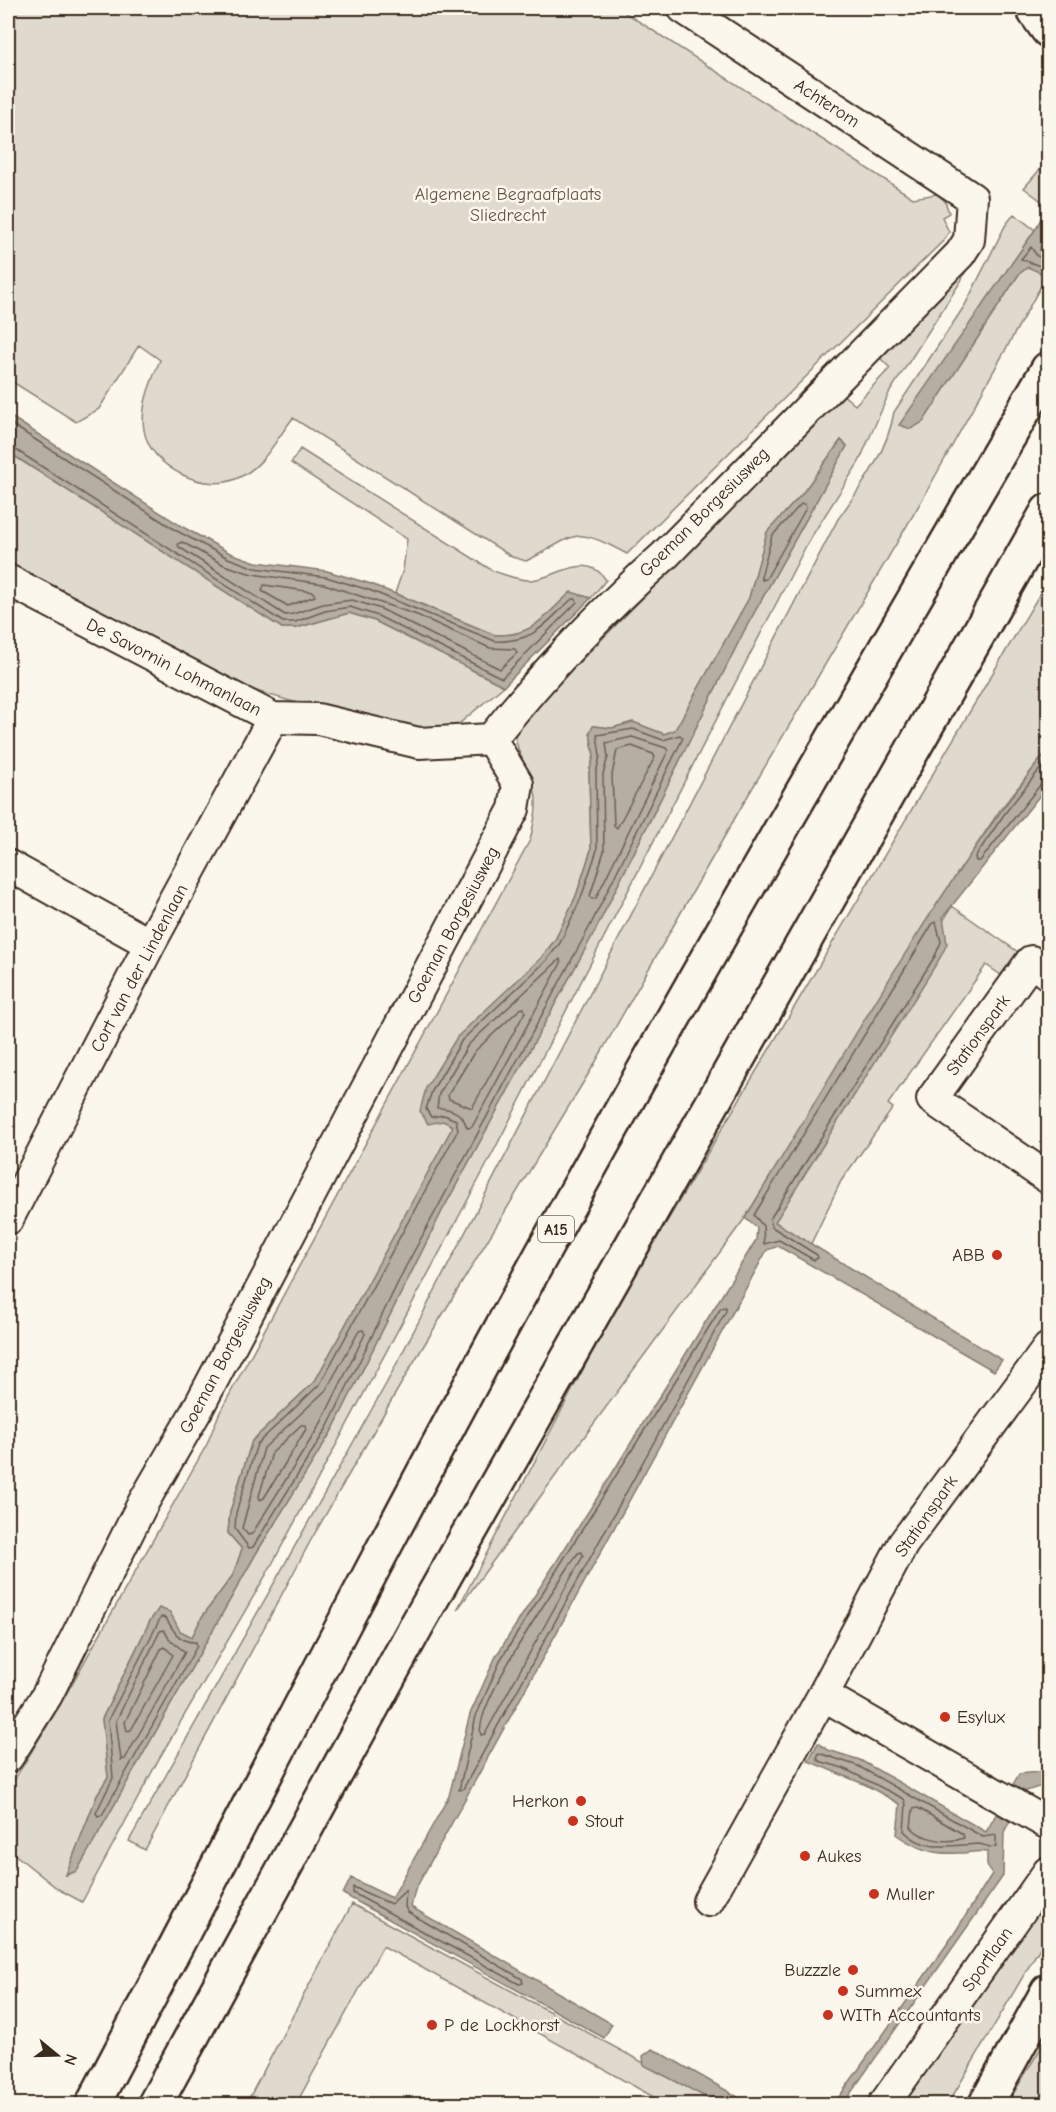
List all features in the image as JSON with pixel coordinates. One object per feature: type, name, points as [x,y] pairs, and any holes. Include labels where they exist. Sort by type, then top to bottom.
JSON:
[{"type":"main road","name":"A15","points":[[93,2104],[329,1652],[524,1286],[781,827],[1048,369]]},
{"type":"main road","points":[[155,2104],[424,1613],[1048,510]]},
{"type":"main road","points":[[986,2104],[1048,1991]]},
{"type":"street","name":"Achterom","points":[[682,8],[972,198]]},
{"type":"street","name":"Goeman Borgesiusweg","points":[[8,1757],[46,1695],[143,1503],[197,1410],[514,809],[519,784],[491,739],[515,709],[633,583],[664,556],[960,254],[969,240],[972,198]]},
{"type":"street","name":"De Savornin Lohmanlaan","points":[[8,580],[273,718],[318,719],[418,743],[491,739]]},
{"type":"street","name":"Cort van der Lindenlaan","points":[[8,1219],[15,1187],[273,718]]},
{"type":"street","points":[[8,865],[150,944]]},
{"type":"street","name":"Stationspark","points":[[1048,974],[1031,961],[932,1099],[1048,1178]]},
{"type":"street","name":"Stationspark","points":[[708,1900],[823,1695],[903,1544],[1048,1348]]},
{"type":"street","points":[[823,1695],[1037,1817]]},
{"type":"street","name":"Sportlaan","points":[[884,2104],[1048,1872]]},
{"type":"green space","name":"Algemene Begraafplaats Sliedrecht","points":[[8,8],[618,8],[913,198],[937,194],[945,201],[949,213],[942,217],[949,232],[943,241],[627,554],[595,538],[575,536],[526,561],[512,557],[293,418],[256,467],[238,478],[211,483],[181,474],[157,456],[148,444],[144,430],[144,412],[147,394],[160,360],[139,345],[99,409],[76,422],[8,379]]},
{"type":"green space","points":[[1048,160],[1048,206],[1024,188]]},
{"type":"green space","points":[[1014,214],[1035,230],[900,425],[923,422],[1019,274],[1028,267],[1047,275],[922,500],[743,804],[595,1063],[409,1370],[311,1540],[145,1850],[129,1841],[386,1384],[838,519],[880,455],[894,412],[965,305],[1005,226]]},
{"type":"green space","points":[[977,227],[986,231],[961,281],[889,393],[859,462],[808,542],[486,1166],[270,1568],[160,1757],[82,1902],[58,1889],[8,1849],[8,1790],[60,1705],[207,1444],[219,1414],[530,840],[535,814],[535,793],[519,751],[514,728],[716,524],[840,392],[855,405],[890,368],[876,354]],"holes":[[[841,440],[847,446],[744,631],[596,929],[441,1213],[333,1429],[257,1552],[77,1871],[66,1875],[98,1793],[108,1777],[102,1719],[150,1621],[159,1609],[180,1631],[192,1637],[202,1617],[233,1575],[242,1549],[228,1533],[230,1512],[252,1441],[315,1381],[454,1126],[443,1121],[541,958],[555,940],[576,896],[591,850],[589,772],[594,756],[590,732],[594,726],[612,728],[633,722],[664,734],[675,730],[749,598],[767,532],[802,494]]]},
{"type":"green space","points":[[300,449],[493,571],[530,580],[579,566],[598,571],[606,580],[591,598],[571,592],[538,623],[508,635],[495,635],[395,593],[403,570],[407,539],[291,463]]},
{"type":"green space","points":[[8,452],[282,628],[296,628],[349,613],[375,621],[504,686],[454,728],[419,739],[236,685],[8,571]]},
{"type":"green space","points":[[1048,580],[1048,750],[1000,810],[938,903],[745,1218],[457,1610],[612,1314]]},
{"type":"green space","points":[[952,906],[1018,952],[1001,975],[986,965],[888,1104],[893,1108],[841,1181],[808,1250],[763,1223]]},
{"type":"green space","points":[[1048,1893],[1048,1934],[948,2104],[903,2104]]},
{"type":"green space","points":[[352,1904],[719,2104],[666,2104],[383,1946],[296,2104],[246,2104]]},
{"type":"green space","points":[[1048,2036],[1048,2104],[1007,2104]]},
{"type":"water","points":[[1048,205],[1048,227],[1040,250],[1048,256],[1048,276],[1028,267],[1019,274],[923,422],[911,429],[899,425],[1035,230]]},
{"type":"water","points":[[8,415],[181,526],[230,553],[256,562],[327,571],[371,584],[495,635],[520,632],[538,623],[571,592],[591,598],[504,686],[375,621],[349,613],[296,628],[282,628],[8,452]]},
{"type":"water","points":[[841,440],[847,446],[744,631],[596,929],[441,1213],[333,1429],[257,1552],[77,1871],[66,1875],[98,1793],[108,1777],[102,1719],[150,1621],[159,1608],[170,1612],[180,1631],[192,1637],[202,1617],[233,1575],[242,1549],[228,1533],[230,1512],[252,1441],[315,1381],[453,1126],[443,1121],[428,1124],[420,1111],[426,1088],[457,1037],[541,958],[555,940],[576,896],[591,850],[589,772],[594,756],[590,732],[593,726],[612,728],[633,722],[664,734],[675,730],[749,598],[767,532],[802,494]]},
{"type":"water","points":[[1048,750],[1048,785],[943,917],[947,944],[940,958],[775,1222],[1002,1360],[994,1371],[778,1246],[767,1250],[415,1890],[411,1907],[612,2024],[604,2038],[343,1894],[351,1878],[392,1898],[449,1796],[470,1714],[496,1656],[597,1498],[756,1240],[757,1228],[745,1218],[927,920],[965,862]]},
{"type":"water","points":[[818,1743],[828,1750],[860,1760],[986,1832],[1019,1774],[1048,1771],[1048,1784],[1026,1791],[1004,1832],[1003,1876],[843,2104],[834,2104],[952,1937],[992,1874],[987,1865],[987,1852],[934,1852],[912,1844],[897,1835],[900,1804],[866,1785],[808,1761]]},
{"type":"water","points":[[652,2049],[750,2104],[719,2104],[644,2065],[643,2056]]},
{"type":"place","name":"ABB","points":[[997,1255]]},
{"type":"place","name":"Esylux","points":[[945,1717]]},
{"type":"place","name":"Herkon","points":[[581,1801]]},
{"type":"place","name":"Stout","points":[[573,1821]]},
{"type":"place","name":"Aukes","points":[[805,1856]]},
{"type":"place","name":"Muller","points":[[874,1894]]},
{"type":"place","name":"Buzzzle","points":[[853,1970]]},
{"type":"place","name":"Summex","points":[[843,1991]]},
{"type":"place","name":"WITh Accountants","points":[[828,2015]]},
{"type":"place","name":"P de Lockhorst","points":[[432,2025]]}]
